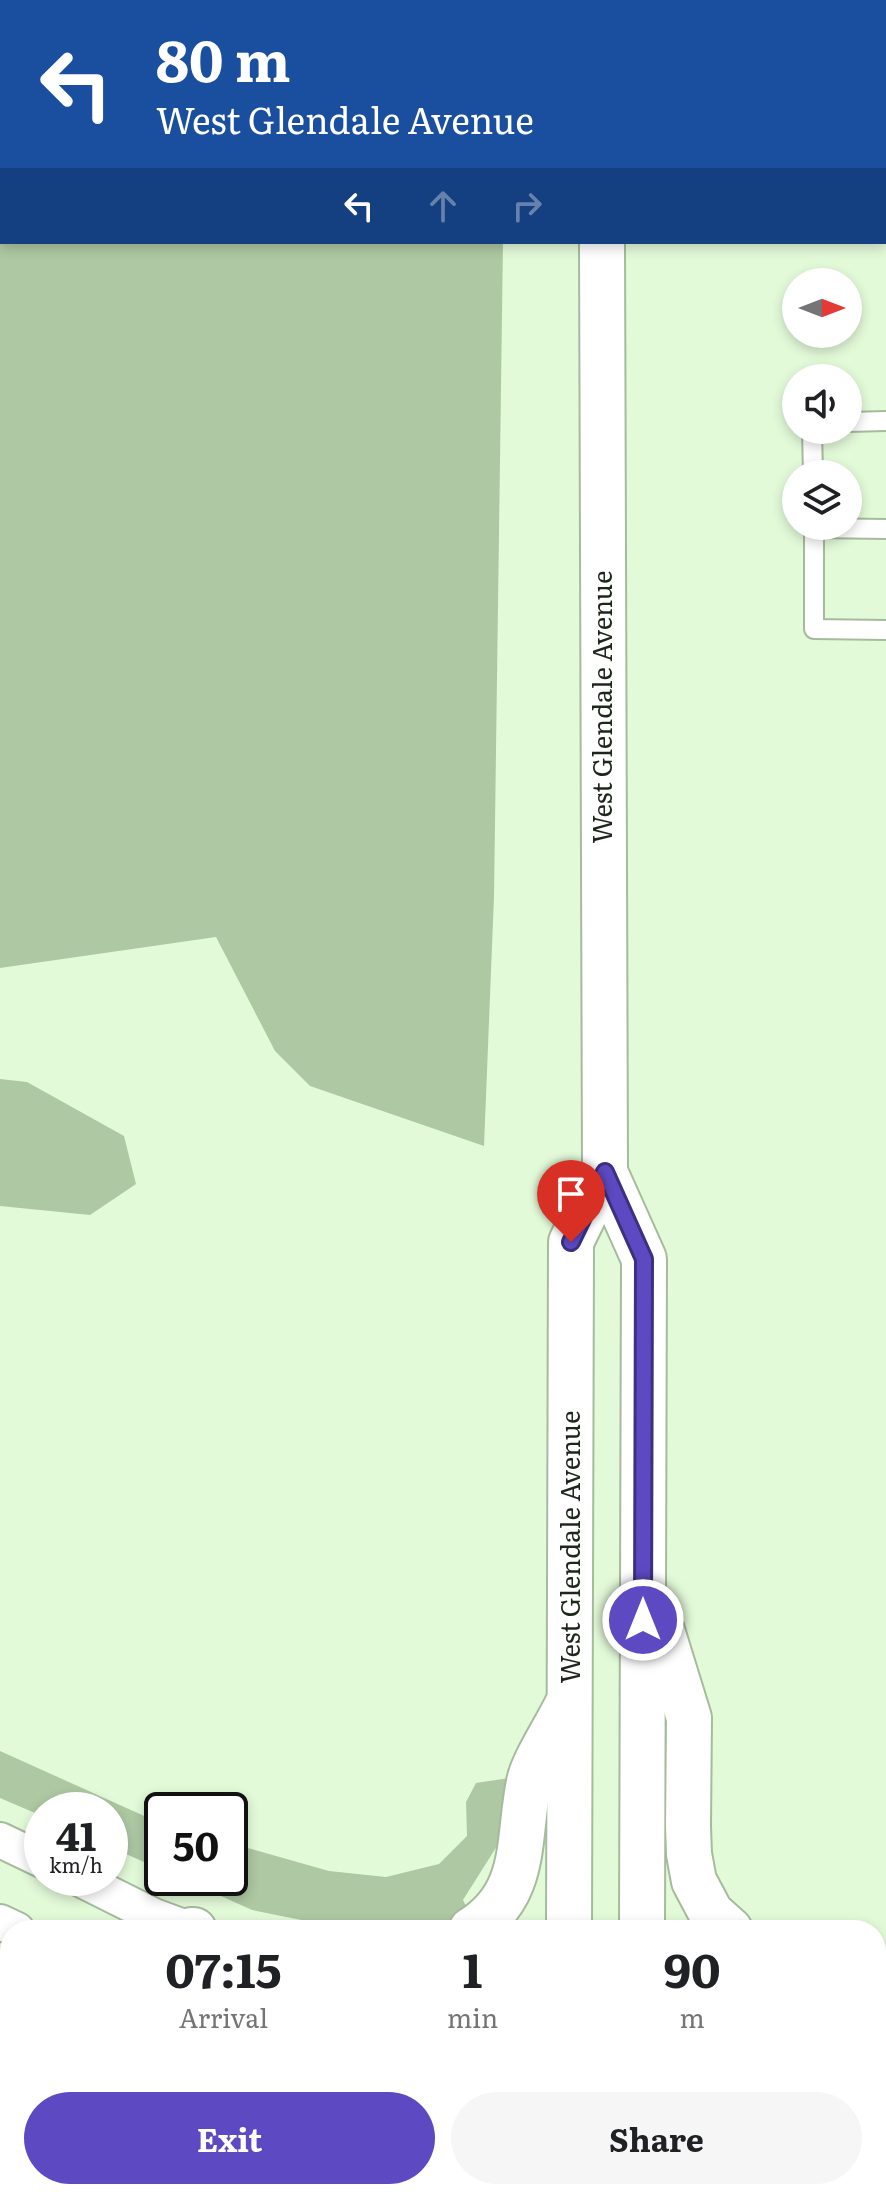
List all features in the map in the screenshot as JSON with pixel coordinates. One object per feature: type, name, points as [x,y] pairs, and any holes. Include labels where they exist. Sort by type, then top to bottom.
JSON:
[{"type":"main road","name":"West Glendale Avenue","points":[[602,244],[605,1172],[644,1259],[642,1920]]},
{"type":"main road","name":"West Glendale Avenue","points":[[569,1920],[571,1242],[605,1172]]},
{"type":"main road","points":[[643,1569],[689,1718],[688,1826],[694,1881],[711,1913],[719,1920]]},
{"type":"main road","points":[[482,1920],[497,1907],[512,1886],[520,1857],[529,1779],[570,1700]]},
{"type":"street","points":[[0,1840],[24,1851]]},
{"type":"street","points":[[114,1896],[165,1920]]},
{"type":"lane","points":[[862,422],[886,421]]},
{"type":"lane","points":[[862,528],[886,529]]},
{"type":"lane","points":[[814,540],[814,629],[886,630]]},
{"type":"shaded area","points":[[0,244],[503,244],[494,897],[484,1146],[310,1086],[275,1051],[216,937],[0,968]]},
{"type":"shaded area","points":[[0,1079],[27,1082],[124,1136],[136,1184],[90,1215],[0,1206]]},
{"type":"shaded area","points":[[0,1751],[91,1792],[24,1792],[24,1808],[0,1798]]},
{"type":"shaded area","points":[[509,1778],[509,1827],[463,1900],[470,1914],[460,1920],[302,1920],[252,1910],[221,1896],[248,1896],[248,1848],[329,1871],[386,1877],[439,1864],[467,1836],[466,1802],[476,1783]]},
{"type":"shaded area","points":[[128,1809],[144,1816],[144,1862],[128,1855]]},
{"type":"route","points":[[571,1242],[605,1172],[644,1259],[643,1620]]}]
